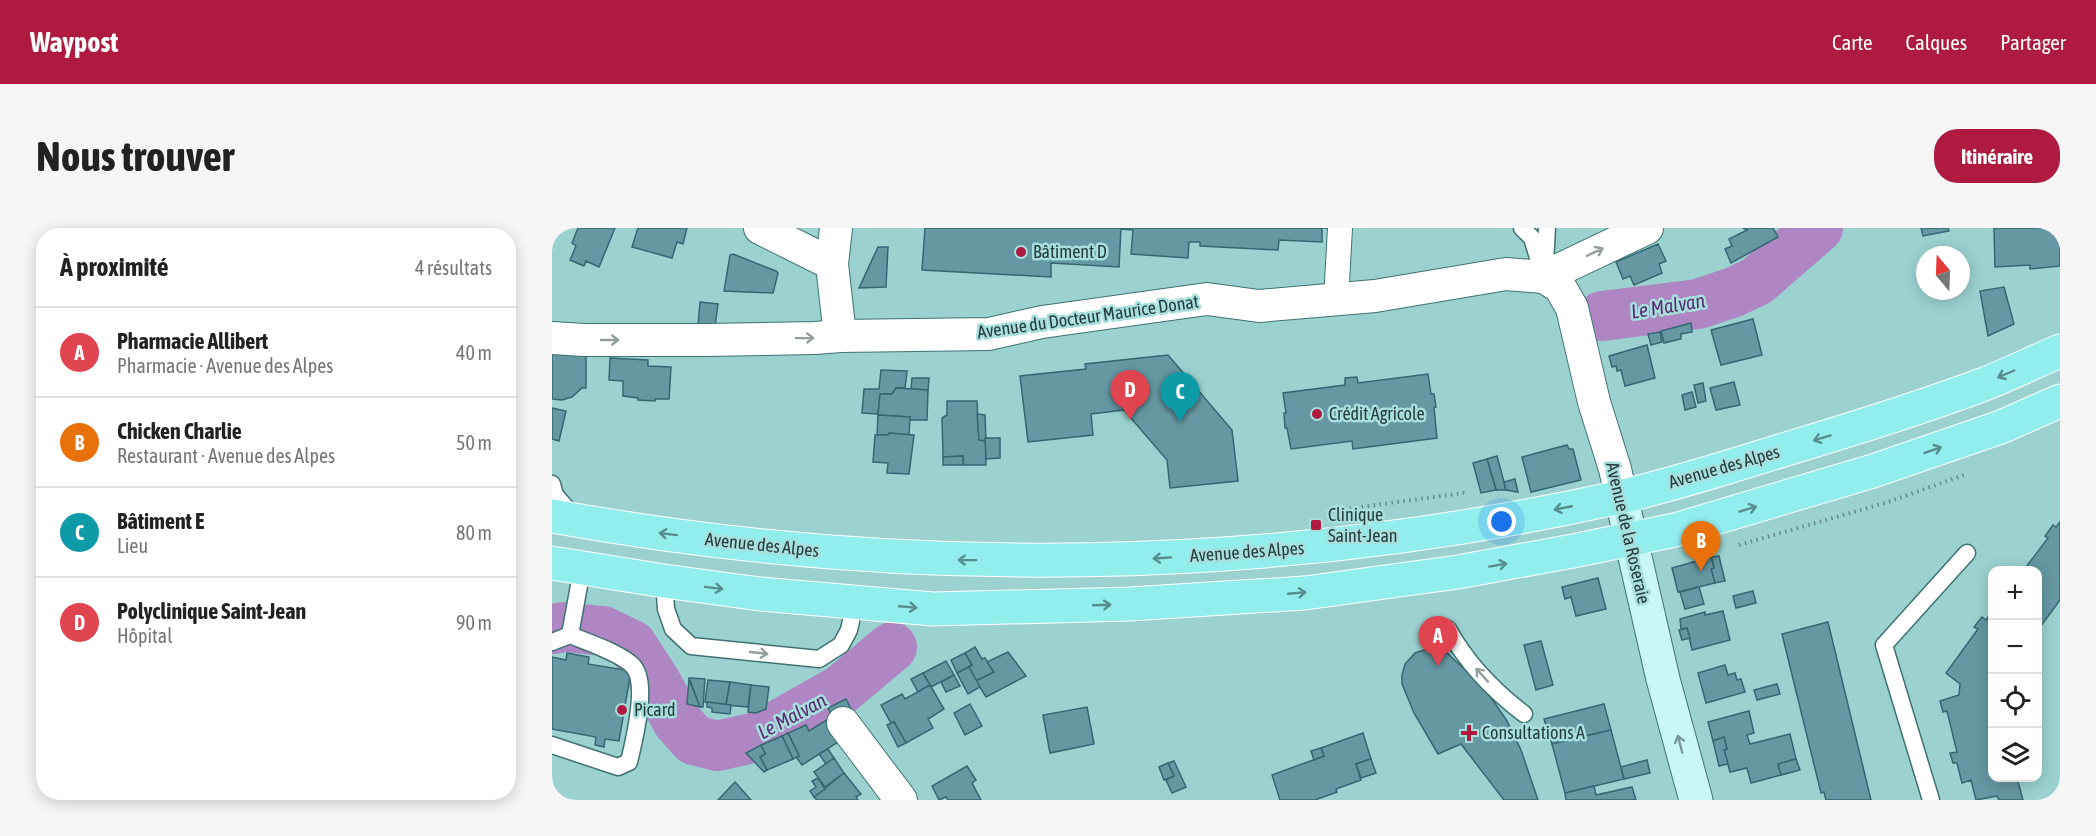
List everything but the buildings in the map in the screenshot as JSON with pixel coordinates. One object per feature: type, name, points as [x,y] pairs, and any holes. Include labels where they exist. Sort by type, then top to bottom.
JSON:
[{"type":"main road","name":"Avenue des Alpes","points":[[565,519],[778,548],[949,560],[1149,559],[1346,543],[1451,529],[1620,496],[1703,475],[1984,384],[2060,351]]},
{"type":"main road","points":[[567,566],[664,581],[855,603],[933,609],[1098,606],[1305,592],[1449,573],[1630,540],[1740,511],[1873,471],[2001,427],[2060,401]]},
{"type":"main road","name":"Avenue de la Roseraie","points":[[1620,496],[1663,680],[1696,800]]},
{"type":"street","points":[[760,228],[832,264]]},
{"type":"street","points":[[836,228],[832,264],[840,336]]},
{"type":"street","points":[[1336,300],[1340,228]]},
{"type":"street","name":"Avenue du Docteur Maurice Donat","points":[[552,338],[718,340],[989,334],[1042,322],[1207,299],[1259,306],[1336,300],[1375,296],[1506,274],[1544,277],[1647,228]]},
{"type":"street","name":"Avenue de la Roseraie","points":[[1544,277],[1560,287],[1572,308],[1597,413],[1615,469],[1620,496]]},
{"type":"street","points":[[843,723],[902,800]]},
{"type":"lane","points":[[1522,228],[1532,238],[1544,277]]},
{"type":"lane","points":[[1544,277],[1547,228]]},
{"type":"lane","points":[[552,484],[565,519]]},
{"type":"lane","points":[[1931,800],[1884,645],[1967,553]]},
{"type":"lane","points":[[567,566],[574,615],[570,635]]},
{"type":"lane","points":[[664,581],[666,609],[672,629],[691,646],[819,659],[841,645],[849,630],[855,603]]},
{"type":"lane","points":[[1448,629],[1458,647],[1488,682],[1524,714]]},
{"type":"lane","points":[[552,642],[570,635],[609,651],[634,666],[642,688],[629,762],[618,767],[552,745]]},
{"type":"path","points":[[1326,512],[1463,493],[1472,497]]},
{"type":"waterway","name":"Le Malvan","points":[[1602,316],[1698,304],[1734,292],[1757,281],[1818,228]]},
{"type":"waterway","name":"Le Malvan","points":[[552,629],[564,627],[603,631],[632,645],[656,682],[677,721],[694,740],[717,746],[757,737],[842,689],[892,647]]},
{"type":"place","name":"Bâtiment D","points":[[1021,252]]},
{"type":"place","name":"Crédit Agricole","points":[[1317,414]]},
{"type":"place","name":"Polyclinique Saint-Jean","points":[[1130,420]]},
{"type":"place","name":"Bâtiment E","points":[[1180,422]]},
{"type":"place","name":"Clinique Saint-Jean","points":[[1316,525]]},
{"type":"place","name":"Chicken Charlie","points":[[1701,571]]},
{"type":"place","name":"Pharmacie Allibert","points":[[1438,666]]},
{"type":"place","name":"Picard","points":[[622,710]]},
{"type":"place","name":"Consultations A","points":[[1469,733]]}]
